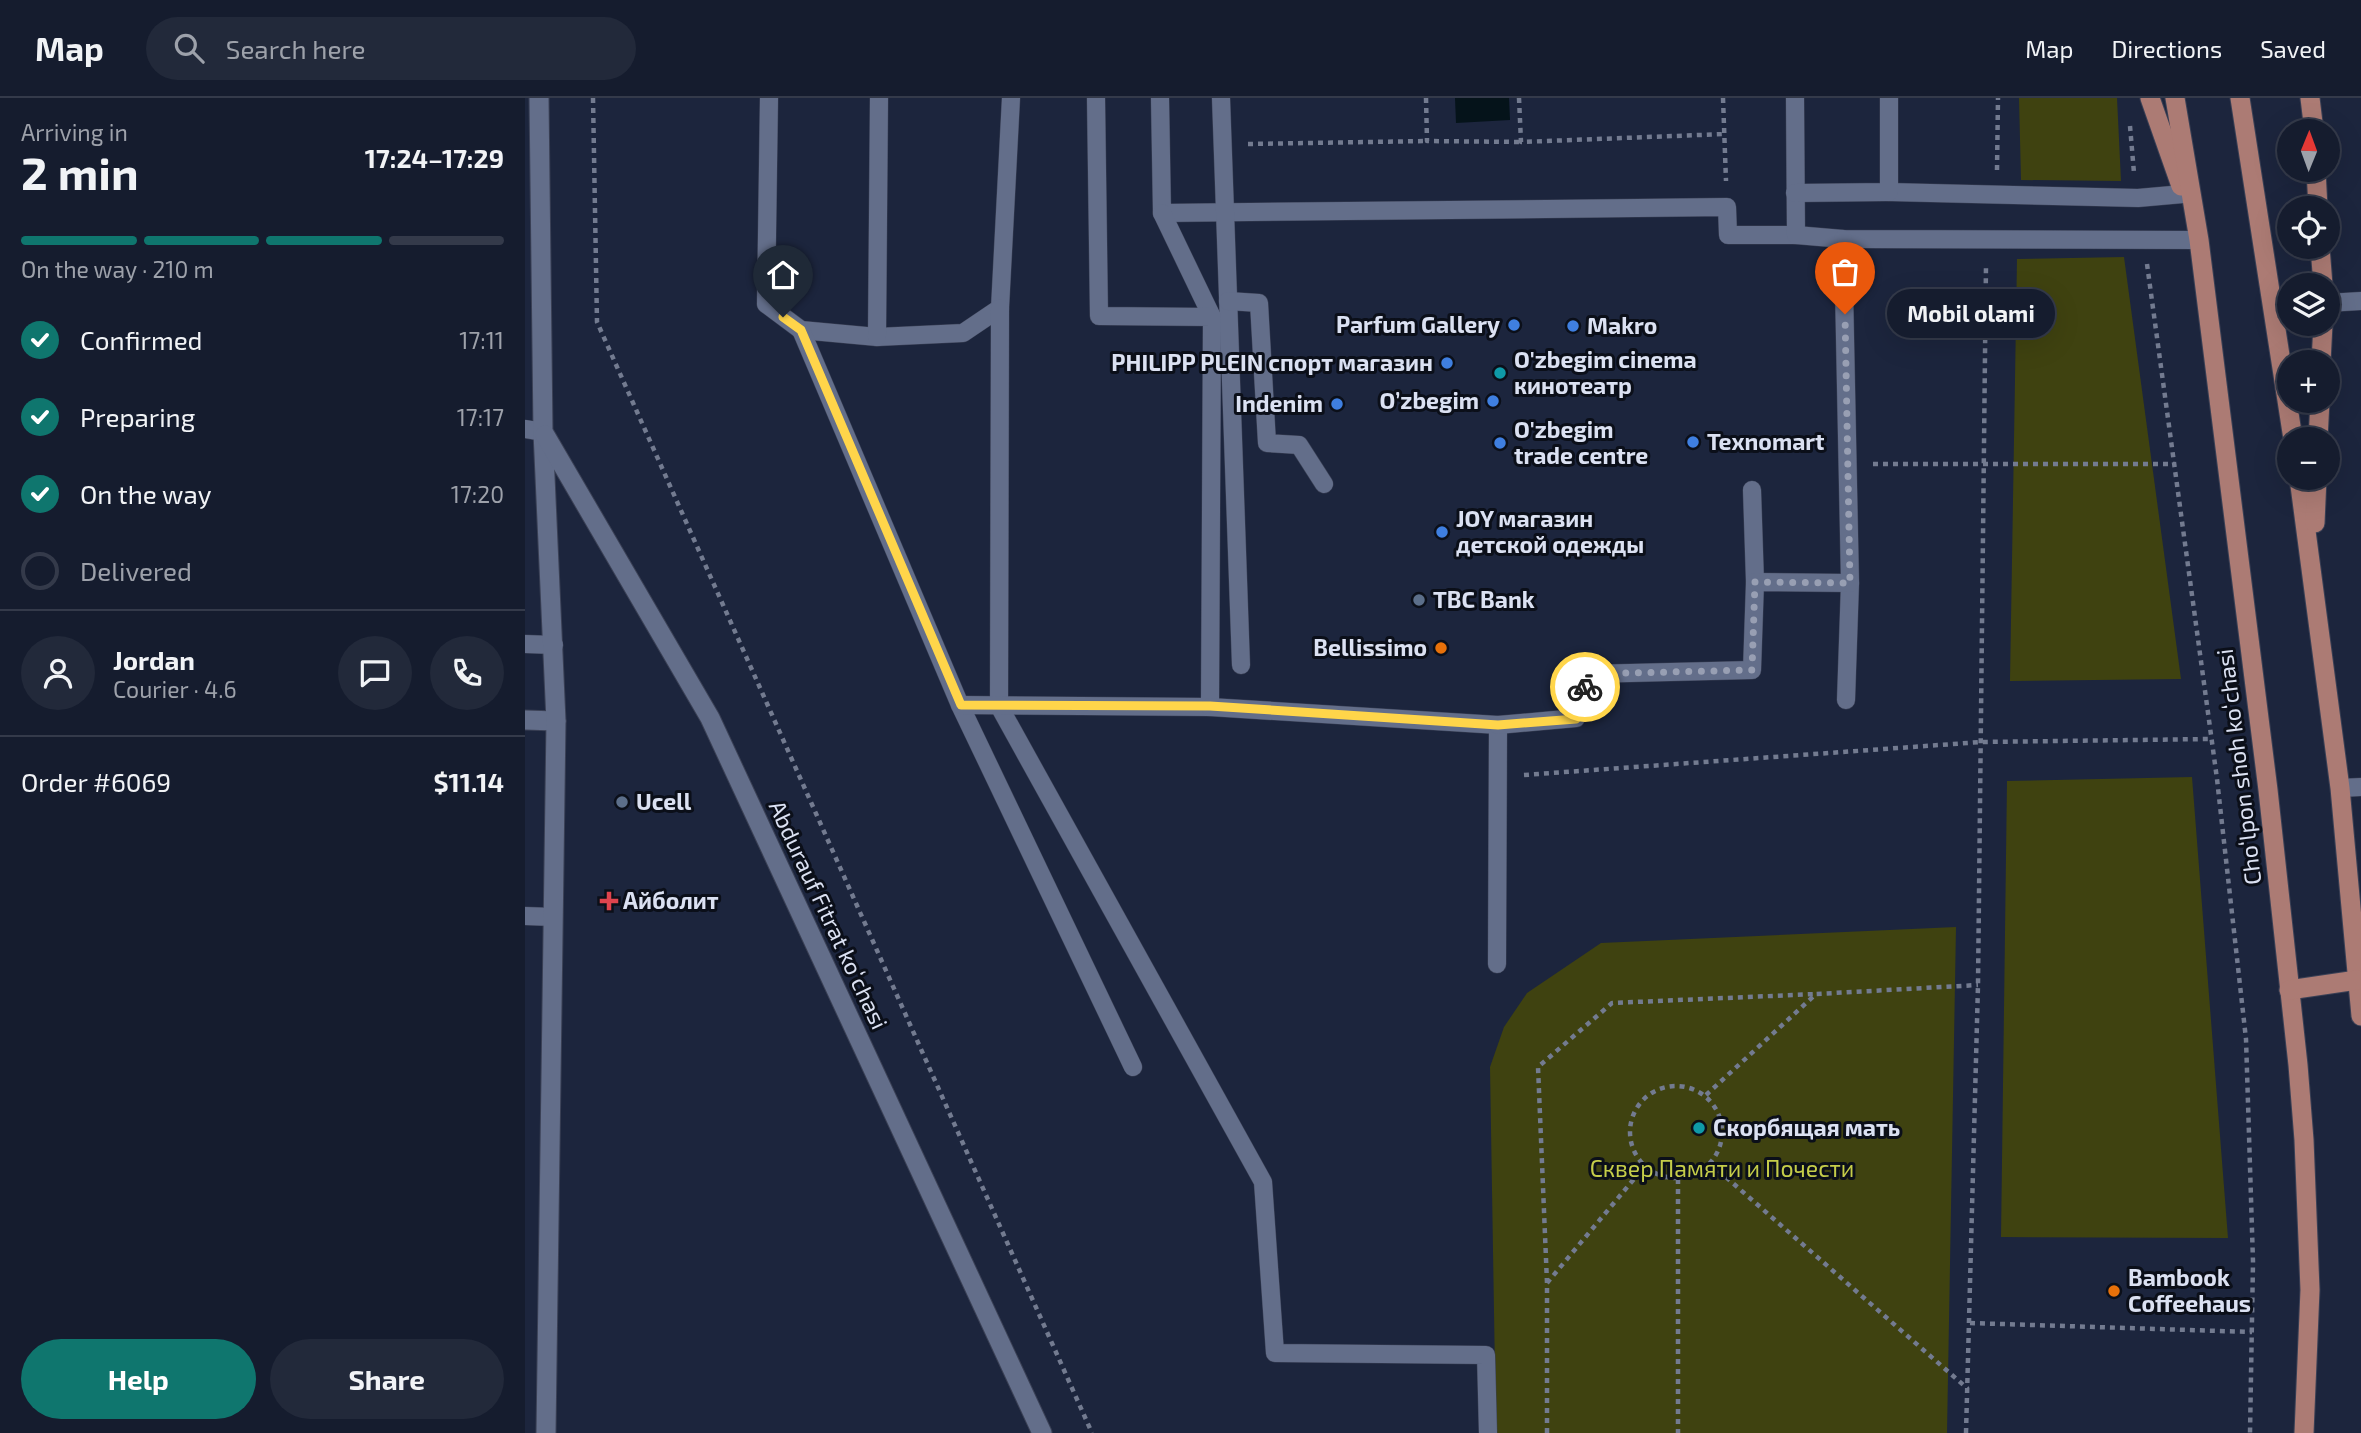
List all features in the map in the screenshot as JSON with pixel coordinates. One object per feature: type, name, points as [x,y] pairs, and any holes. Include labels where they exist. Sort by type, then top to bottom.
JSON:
[{"type":"main road","name":"Abdurauf Fitrat koʻchasi","points":[[539,98],[532,154],[534,431],[554,645],[556,721],[546,1433]]},
{"type":"main road","points":[[2150,98],[2199,240]]},
{"type":"main road","name":"Choʻlpon shoh koʻchasi","points":[[2175,98],[2199,240],[2268,790],[2289,990],[2309,1214],[2310,1290],[2304,1433]]},
{"type":"main road","points":[[2240,98],[2291,427]]},
{"type":"main road","points":[[2310,98],[2313,119]]},
{"type":"main road","name":"Abdurauf Fitrat koʻchasi","points":[[534,431],[710,718],[1042,1433]]},
{"type":"main road","points":[[2301,490],[2313,566],[2340,788],[2361,1016]]},
{"type":"main road","points":[[2313,566],[2316,490]]},
{"type":"main road","points":[[525,720],[556,721]]},
{"type":"main road","points":[[2289,990],[2359,980]]},
{"type":"lane","points":[[769,98],[766,304],[801,330],[961,705],[1133,1067]]},
{"type":"lane","points":[[877,337],[879,98]]},
{"type":"lane","points":[[1011,98],[1000,308],[999,706],[1263,1182],[1275,1353],[1486,1354],[1488,1433]]},
{"type":"lane","points":[[1096,98],[1099,316],[1212,317]]},
{"type":"lane","points":[[1160,98],[1162,213],[1212,317],[1210,706]]},
{"type":"lane","points":[[1221,98],[1241,665]]},
{"type":"lane","points":[[1795,98],[1795,235]]},
{"type":"lane","points":[[1889,98],[1889,192]]},
{"type":"lane","points":[[1795,193],[1889,192],[2138,198],[2183,194]]},
{"type":"lane","points":[[1162,213],[1727,207],[1728,235],[1986,241],[2199,240]]},
{"type":"lane","points":[[1843,239],[1850,583],[1846,700]]},
{"type":"lane","points":[[1228,301],[1259,303],[1266,443],[1299,445],[1324,484]]},
{"type":"lane","points":[[2340,302],[2361,301]]},
{"type":"lane","points":[[801,330],[877,337],[963,333],[1000,308]]},
{"type":"lane","points":[[961,705],[1210,706],[1498,725],[1576,719],[1589,674],[1752,670],[1755,582],[1752,490]]},
{"type":"lane","points":[[1755,582],[1850,583]]},
{"type":"lane","points":[[525,644],[554,645]]},
{"type":"lane","points":[[1497,964],[1498,725]]},
{"type":"lane","points":[[2340,788],[2361,788]]},
{"type":"lane","points":[[525,916],[553,917]]},
{"type":"path","points":[[593,98],[597,322],[1091,1433]]},
{"type":"path","points":[[1426,98],[1427,141]]},
{"type":"path","points":[[1519,98],[1521,142]]},
{"type":"path","points":[[1723,98],[1727,207]]},
{"type":"path","points":[[1997,195],[1998,98]]},
{"type":"path","points":[[2129,119],[2138,198]]},
{"type":"path","points":[[1223,145],[1521,142],[1725,134]]},
{"type":"path","points":[[1966,1433],[1977,985],[1986,241]]},
{"type":"path","points":[[2144,242],[2211,739],[2246,1039],[2253,1262],[2249,1433]]},
{"type":"path","points":[[1847,464],[2175,464]]},
{"type":"path","points":[[1499,777],[1981,742],[2211,739]]},
{"type":"path","points":[[1547,1433],[1548,1283],[1538,1066],[1612,1003],[1977,985]]},
{"type":"path","points":[[1706,1095],[1816,994]]},
{"type":"path","points":[[1674,1085],[1692,1088],[1706,1095],[1719,1112],[1723,1130],[1720,1148],[1711,1164],[1696,1175],[1678,1179],[1660,1176],[1644,1167],[1634,1152],[1629,1134],[1632,1116],[1641,1100],[1656,1089],[1674,1085]]},
{"type":"path","points":[[1711,1164],[1968,1389]]},
{"type":"path","points":[[1548,1283],[1644,1167]]},
{"type":"path","points":[[1678,1179],[1678,1433]]},
{"type":"path","points":[[1969,1323],[2252,1332]]},
{"type":"green space","points":[[2019,98],[2117,98],[2121,181],[2021,180]]},
{"type":"green space","points":[[2124,257],[2181,679],[2010,681],[2017,259]]},
{"type":"green space","points":[[2192,777],[2228,1238],[2001,1237],[2007,781]]},
{"type":"green space","name":"Сквер Памяти и Почести","points":[[1956,927],[1947,1433],[1496,1433],[1490,1067],[1504,1027],[1527,993],[1601,943]]},
{"type":"shaded area","points":[[1455,98],[1509,98],[1510,120],[1456,123]]},
{"type":"way so far","points":[[1585,687],[1589,674],[1752,670],[1755,582],[1850,583],[1845,314]]},
{"type":"place","name":"Mobil olami","points":[[1845,314]]},
{"type":"place","name":"Parfum Gallery","points":[[1514,325]]},
{"type":"place","name":"Makro","points":[[1573,326]]},
{"type":"place","name":"PHILIPP PLEIN спорт магазин","points":[[1447,363]]},
{"type":"place","name":"O'zbegim cinema кинотеатр","points":[[1500,373]]},
{"type":"place","name":"O’zbegim","points":[[1493,401]]},
{"type":"place","name":"Indenim","points":[[1337,404]]},
{"type":"place","name":"Texnomart","points":[[1693,442]]},
{"type":"place","name":"O'zbegim trade centre","points":[[1500,443]]},
{"type":"place","name":"JOY магазин детской одежды","points":[[1442,532]]},
{"type":"place","name":"TBC Bank","points":[[1419,600]]},
{"type":"place","name":"Bellissimo","points":[[1441,648]]},
{"type":"place","name":"Ucell","points":[[622,802]]},
{"type":"place","name":"Айболит","points":[[609,901]]},
{"type":"place","name":"Скорбящая мать","points":[[1699,1128]]},
{"type":"place","name":"Bambook Coffeehaus","points":[[2114,1291]]},
{"type":"route","points":[[783,317],[801,330],[961,705],[1210,706],[1498,725],[1576,719],[1585,687]]}]
